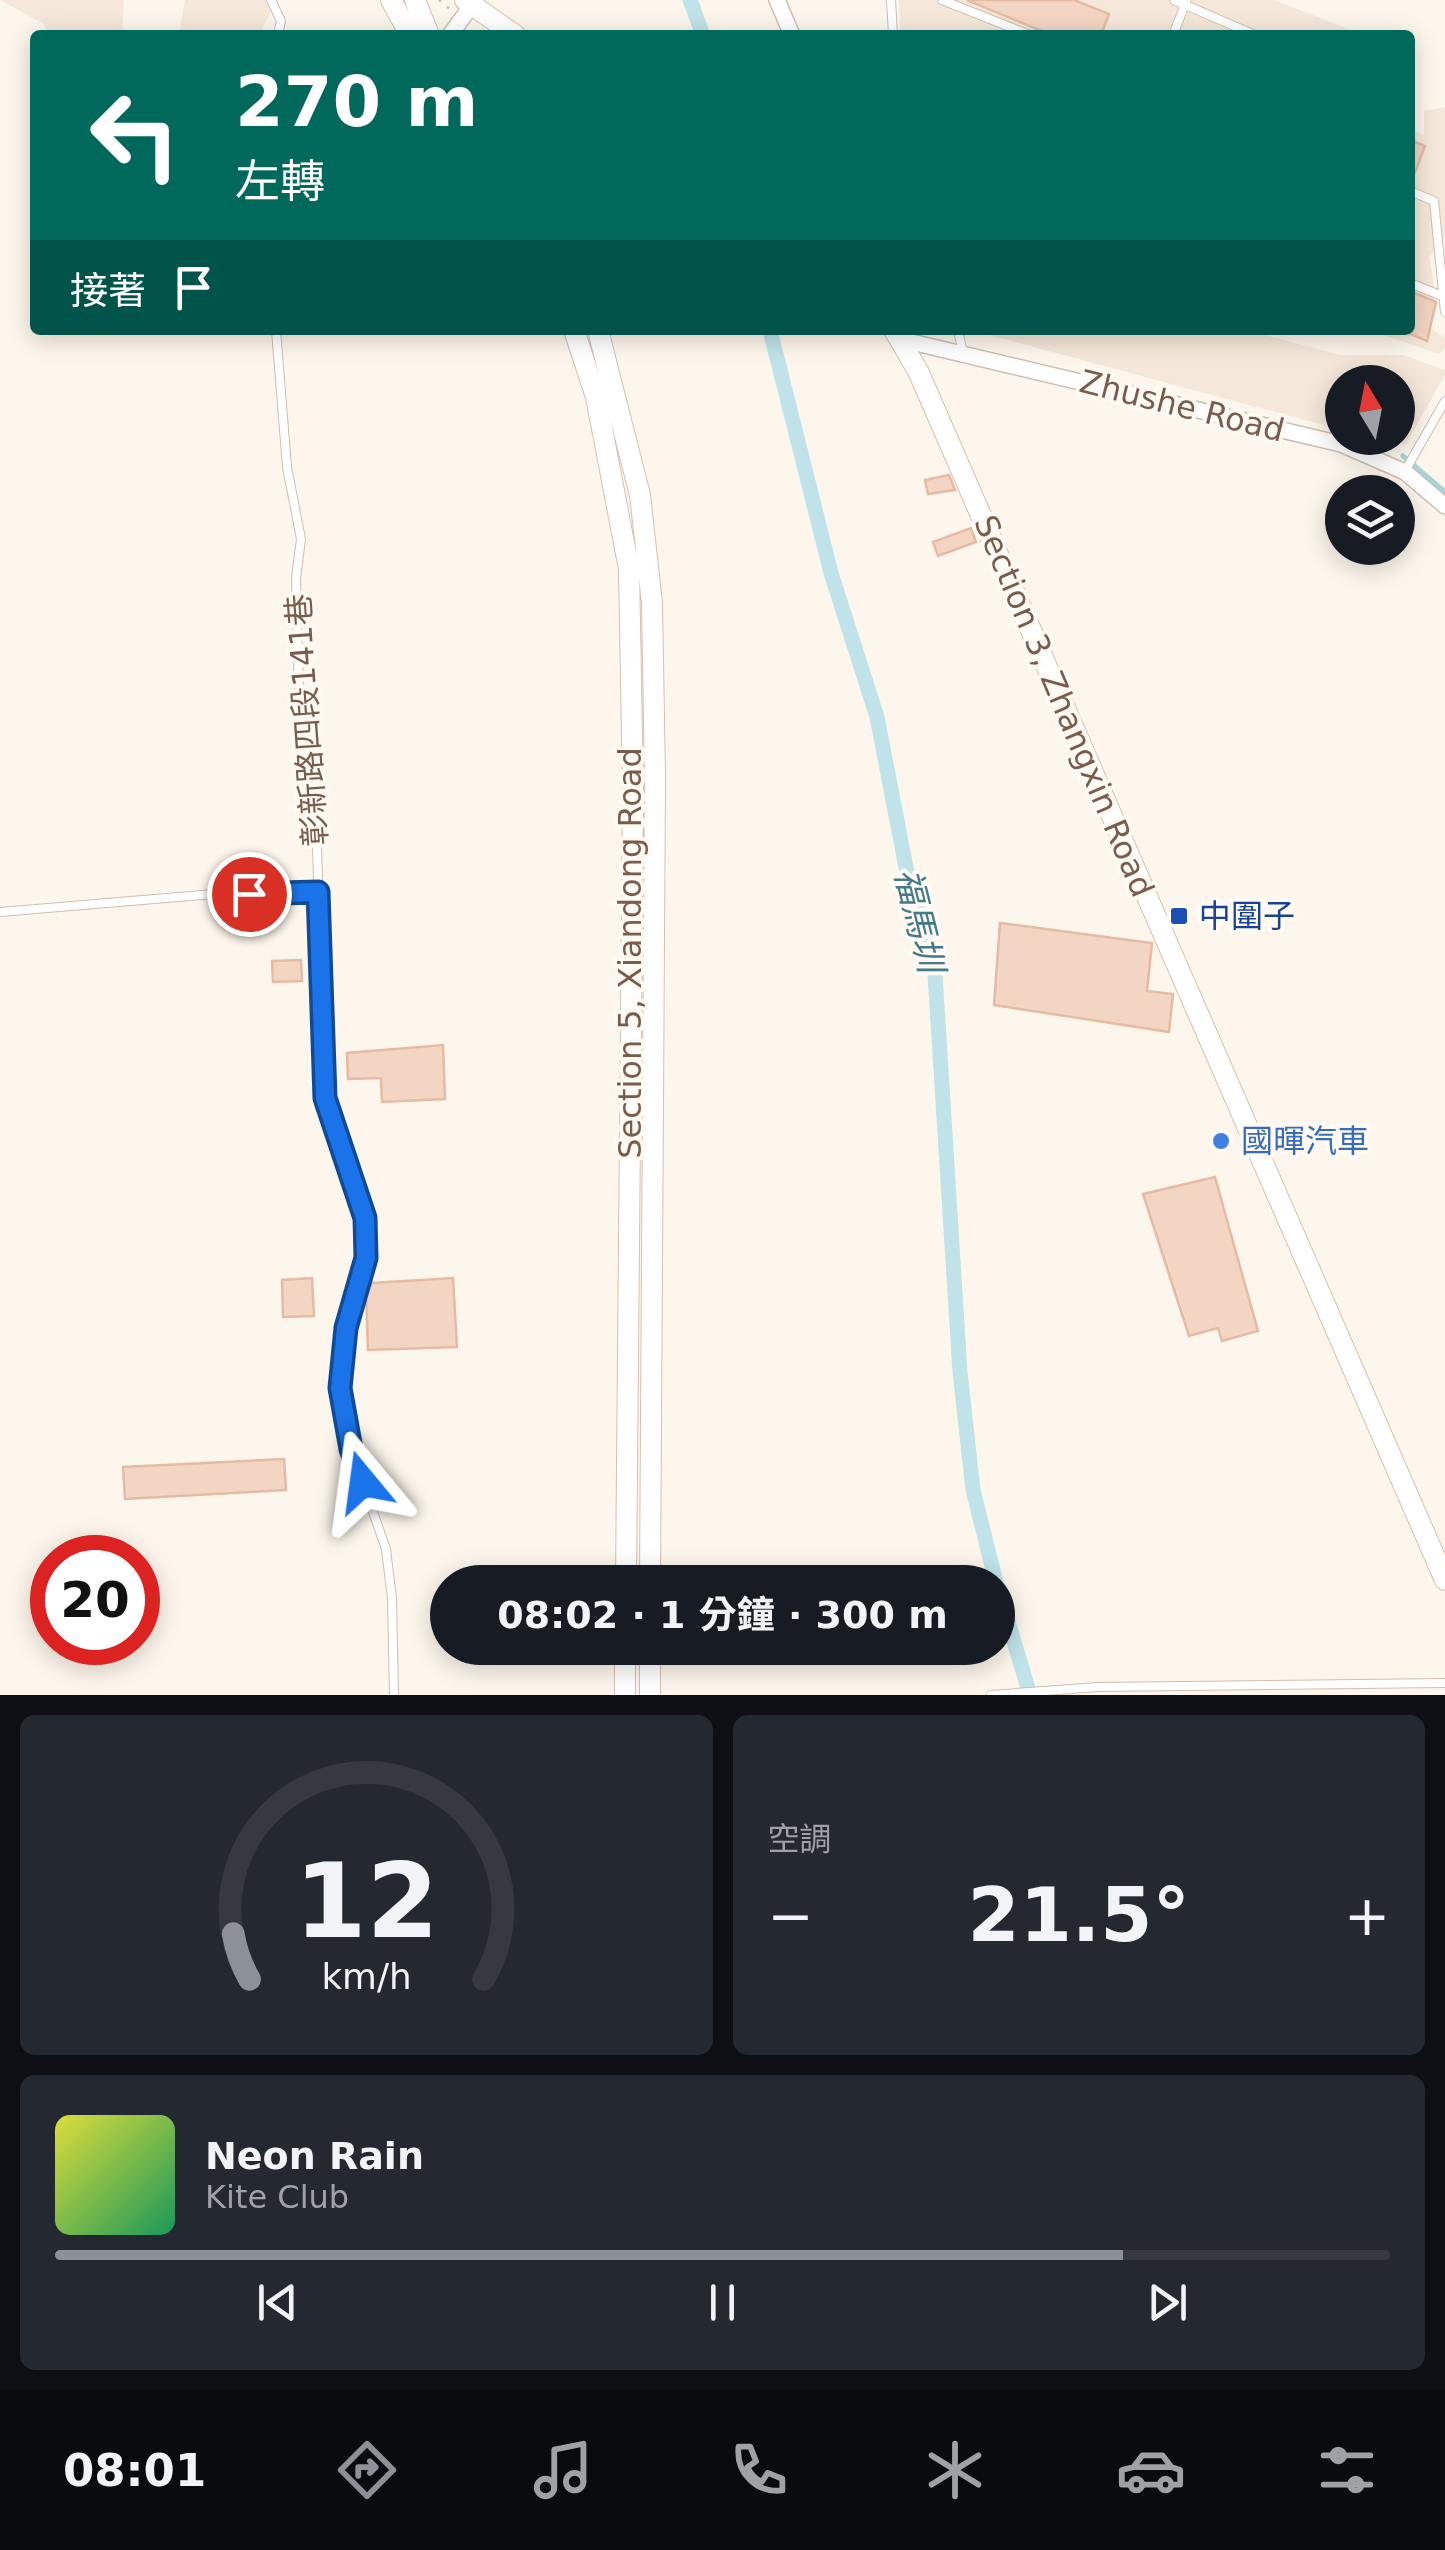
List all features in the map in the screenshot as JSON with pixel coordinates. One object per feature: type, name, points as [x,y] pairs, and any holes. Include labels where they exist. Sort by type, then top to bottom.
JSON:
[{"type":"main road","points":[[391,0],[407,30]]},
{"type":"main road","points":[[415,0],[427,30]]},
{"type":"main road","points":[[464,6],[505,30]]},
{"type":"main road","name":"Section 5, Xiandong Road","points":[[576,335],[596,397],[629,569],[633,791],[626,1565]]},
{"type":"main road","name":"Section 5, Xiandong Road","points":[[599,335],[640,495],[652,603],[655,777],[650,1565]]},
{"type":"main road","name":"Section 3, Zhangxin Road","points":[[906,336],[1445,1580]]},
{"type":"main road","points":[[624,1695],[625,1665]]},
{"type":"main road","points":[[650,1665],[650,1695]]},
{"type":"street","points":[[777,0],[790,30]]},
{"type":"street","points":[[452,30],[464,6]]},
{"type":"street","name":"Zhushe Road","points":[[906,336],[1342,444],[1404,472],[1445,506]]},
{"type":"lane","points":[[271,0],[281,22],[279,30]]},
{"type":"lane","points":[[891,0],[893,30]]},
{"type":"lane","points":[[942,0],[1017,30]]},
{"type":"lane","points":[[1174,0],[1245,30]]},
{"type":"lane","points":[[1175,30],[1186,2]]},
{"type":"lane","points":[[1415,193],[1434,201],[1445,312]]},
{"type":"lane","points":[[1415,285],[1442,296]]},
{"type":"lane","name":"彰新路四段141巷","points":[[276,335],[287,466],[301,539],[296,578],[300,696],[314,722],[325,1098],[365,1218],[366,1258],[346,1328],[340,1388],[351,1449],[386,1549],[392,1599],[394,1695]]},
{"type":"lane","points":[[959,335],[963,353]]},
{"type":"lane","points":[[1404,472],[1445,401]]},
{"type":"lane","points":[[0,912],[214,894],[318,892]]},
{"type":"lane","points":[[991,1695],[1445,1684]]},
{"type":"path","points":[[440,0],[464,6]]},
{"type":"shaded area","points":[[0,0],[124,0],[122,30],[46,30],[44,24]]},
{"type":"shaded area","points":[[185,0],[277,0],[262,30],[180,30]]},
{"type":"shaded area","points":[[899,0],[1274,0],[1351,30],[900,30]]},
{"type":"shaded area","points":[[1445,107],[1445,239],[1429,257],[1435,291],[1429,327],[1445,338],[1445,349],[1439,354],[1384,335],[1415,335],[1415,132],[1424,135],[1424,111]]},
{"type":"shaded area","points":[[990,335],[1264,335],[1341,355],[1403,355],[1445,370],[1415,428],[1415,365],[1325,365],[1325,425]]},
{"type":"building","points":[[967,0],[1074,0],[1109,14],[1103,30],[1039,30]]},
{"type":"building","points":[[1415,142],[1425,146],[1415,172]]},
{"type":"building","points":[[1415,293],[1436,302],[1427,341],[1412,335]]},
{"type":"building","points":[[949,475],[955,490],[928,494],[925,480]]},
{"type":"building","points":[[971,528],[976,542],[938,556],[933,542]]},
{"type":"building","points":[[1000,923],[1152,943],[1147,991],[1173,994],[1169,1032],[994,1005]]},
{"type":"building","points":[[301,960],[302,981],[273,982],[272,961]]},
{"type":"building","points":[[443,1045],[445,1099],[382,1102],[381,1078],[348,1079],[347,1053]]},
{"type":"building","points":[[1215,1177],[1258,1331],[1222,1341],[1218,1328],[1189,1336],[1143,1194]]},
{"type":"building","points":[[312,1278],[314,1316],[283,1317],[282,1280]]},
{"type":"building","points":[[453,1278],[457,1347],[368,1350],[366,1295],[372,1283]]},
{"type":"building","points":[[284,1459],[286,1490],[125,1499],[123,1467]]},
{"type":"waterway","name":"福馬圳","points":[[690,0],[701,30]]},
{"type":"waterway","name":"福馬圳","points":[[771,335],[831,573],[877,717],[909,883],[934,959],[960,1372],[973,1490],[992,1565]]},
{"type":"waterway","points":[[1403,456],[1445,492]]},
{"type":"waterway","name":"福馬圳","points":[[1015,1645],[1030,1695]]},
{"type":"place","name":"中圍子","points":[[1179,916]]},
{"type":"place","name":"國暉汽車","points":[[1221,1141]]},
{"type":"route","points":[[249,894],[318,892],[325,1007],[325,1098],[365,1218],[366,1258],[346,1328],[340,1388],[351,1449],[363,1482]]}]
